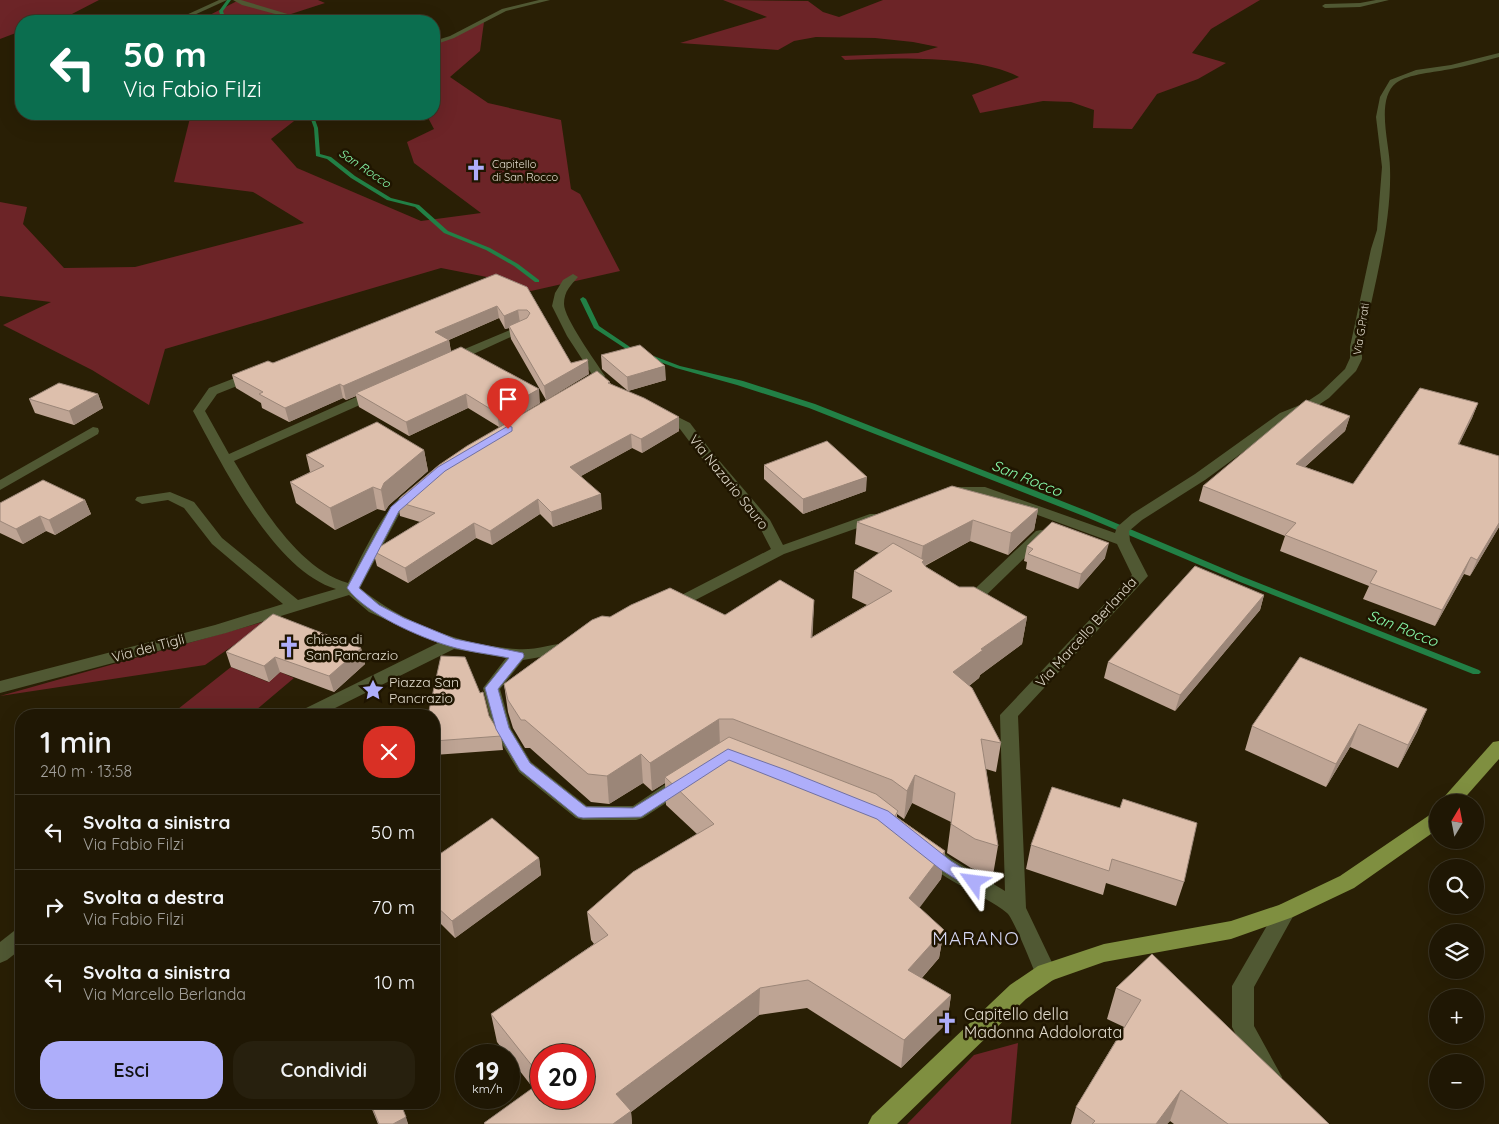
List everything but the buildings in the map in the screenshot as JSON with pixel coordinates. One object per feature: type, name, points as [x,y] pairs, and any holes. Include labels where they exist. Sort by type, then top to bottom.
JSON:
[{"type":"main road","points":[[1458,794],[1499,748]]},
{"type":"main road","points":[[880,1124],[1018,992],[1046,973],[1104,953],[1231,930],[1286,911],[1347,882],[1429,825]]},
{"type":"street","points":[[190,15],[224,0]]},
{"type":"street","points":[[236,0],[252,7],[284,15]]},
{"type":"street","points":[[440,41],[452,37],[504,10],[547,0]]},
{"type":"street","points":[[1326,6],[1386,0]]},
{"type":"street","name":"Via G.Prati","points":[[1123,536],[1137,518],[1200,477],[1284,416],[1311,405],[1322,398],[1351,370],[1357,358],[1356,347],[1370,273],[1382,230],[1386,167],[1380,117],[1384,97],[1393,82],[1419,72],[1451,67],[1499,55]]},
{"type":"street","points":[[573,277],[568,280],[560,293],[558,306],[598,380]]},
{"type":"street","points":[[442,363],[524,327]]},
{"type":"street","points":[[268,369],[213,391],[199,411],[234,475],[256,508],[290,549],[310,568],[329,581],[352,588],[375,608],[452,643],[518,656],[588,642]]},
{"type":"street","points":[[226,460],[388,387]]},
{"type":"street","name":"Via Nazario Sauro","points":[[650,407],[685,426],[706,454],[765,523],[779,551]]},
{"type":"street","points":[[0,486],[93,431]]},
{"type":"street","points":[[142,500],[170,496],[189,505],[217,541],[296,606],[352,588],[395,509],[421,486]]},
{"type":"street","points":[[935,496],[953,490],[985,491],[1058,518],[1123,536]]},
{"type":"street","points":[[662,611],[779,551],[889,512]]},
{"type":"street","points":[[954,604],[963,609],[1058,518]]},
{"type":"street","name":"Via Marcello Berlanda","points":[[1046,973],[1016,908],[1010,715],[1140,576],[1123,536]]},
{"type":"street","name":"Via dei Tigli","points":[[0,688],[296,606]]},
{"type":"street","points":[[318,709],[452,643]]},
{"type":"street","points":[[518,656],[491,688],[502,729],[525,767],[583,813],[636,813],[695,774]]},
{"type":"street","points":[[917,843],[945,865],[1016,908]]},
{"type":"street","points":[[1279,1093],[1243,1027],[1243,986],[1286,911]]},
{"type":"street","points":[[0,954],[15,942]]},
{"type":"shaded area","points":[[0,0],[99,0],[70,15],[15,15],[15,33],[0,39]]},
{"type":"shaded area","points":[[239,0],[318,0],[325,3],[292,15],[210,15]]},
{"type":"shaded area","points":[[723,0],[808,1],[823,12],[839,17],[883,0],[1260,0],[1211,29],[1192,53],[1226,63],[1198,79],[1157,94],[1132,129],[1093,128],[1094,110],[1071,102],[1043,101],[980,113],[972,95],[1019,77],[1001,70],[958,61],[934,59],[845,60],[841,56],[918,53],[938,47],[913,42],[875,38],[816,37],[794,41],[778,50],[680,43],[767,17]]},
{"type":"shaded area","points":[[484,22],[480,51],[450,77],[488,103],[561,120],[571,189],[580,194],[620,271],[531,291],[492,278],[441,268],[165,349],[149,405],[92,370],[3,325],[51,302],[0,296],[0,202],[27,207],[23,224],[64,268],[135,267],[304,223],[253,192],[174,182],[190,120],[295,120],[271,139],[297,168],[421,221],[481,213],[414,163],[407,142],[434,129],[429,120],[440,120],[440,41]]},
{"type":"shaded area","points":[[270,620],[205,665],[0,696]]},
{"type":"shaded area","points":[[231,667],[268,682],[280,672],[294,678],[257,709],[178,709]]},
{"type":"shaded area","points":[[1018,1043],[1011,1124],[907,1124],[974,1055]]},
{"type":"waterway","name":"San Rocco","points":[[222,15],[221,11],[229,0]]},
{"type":"waterway","name":"San Rocco","points":[[313,120],[316,128],[318,155],[329,158],[353,177],[389,199],[417,206],[446,232],[488,249],[516,265],[537,281]]},
{"type":"waterway","name":"San Rocco","points":[[583,299],[596,327],[628,348],[678,367],[740,383],[812,406],[1089,515],[1238,578],[1476,672]]},
{"type":"place","name":"Capitello di San Rocco","points":[[476,170]]},
{"type":"place","name":"chiesa di San Pancrazio","points":[[289,647]]},
{"type":"place","name":"Piazza San Pancrazio","points":[[373,690]]},
{"type":"place","name":"Capitello della Madonna Addolorata","points":[[947,1023]]},
{"type":"district","name":"MARANO","points":[[976,938]]},
{"type":"route","points":[[508,429],[441,469],[395,509],[352,588],[375,608],[452,643],[518,656],[491,688],[502,729],[525,767],[583,813],[636,813],[728,754],[882,815],[945,865],[974,882]]}]
